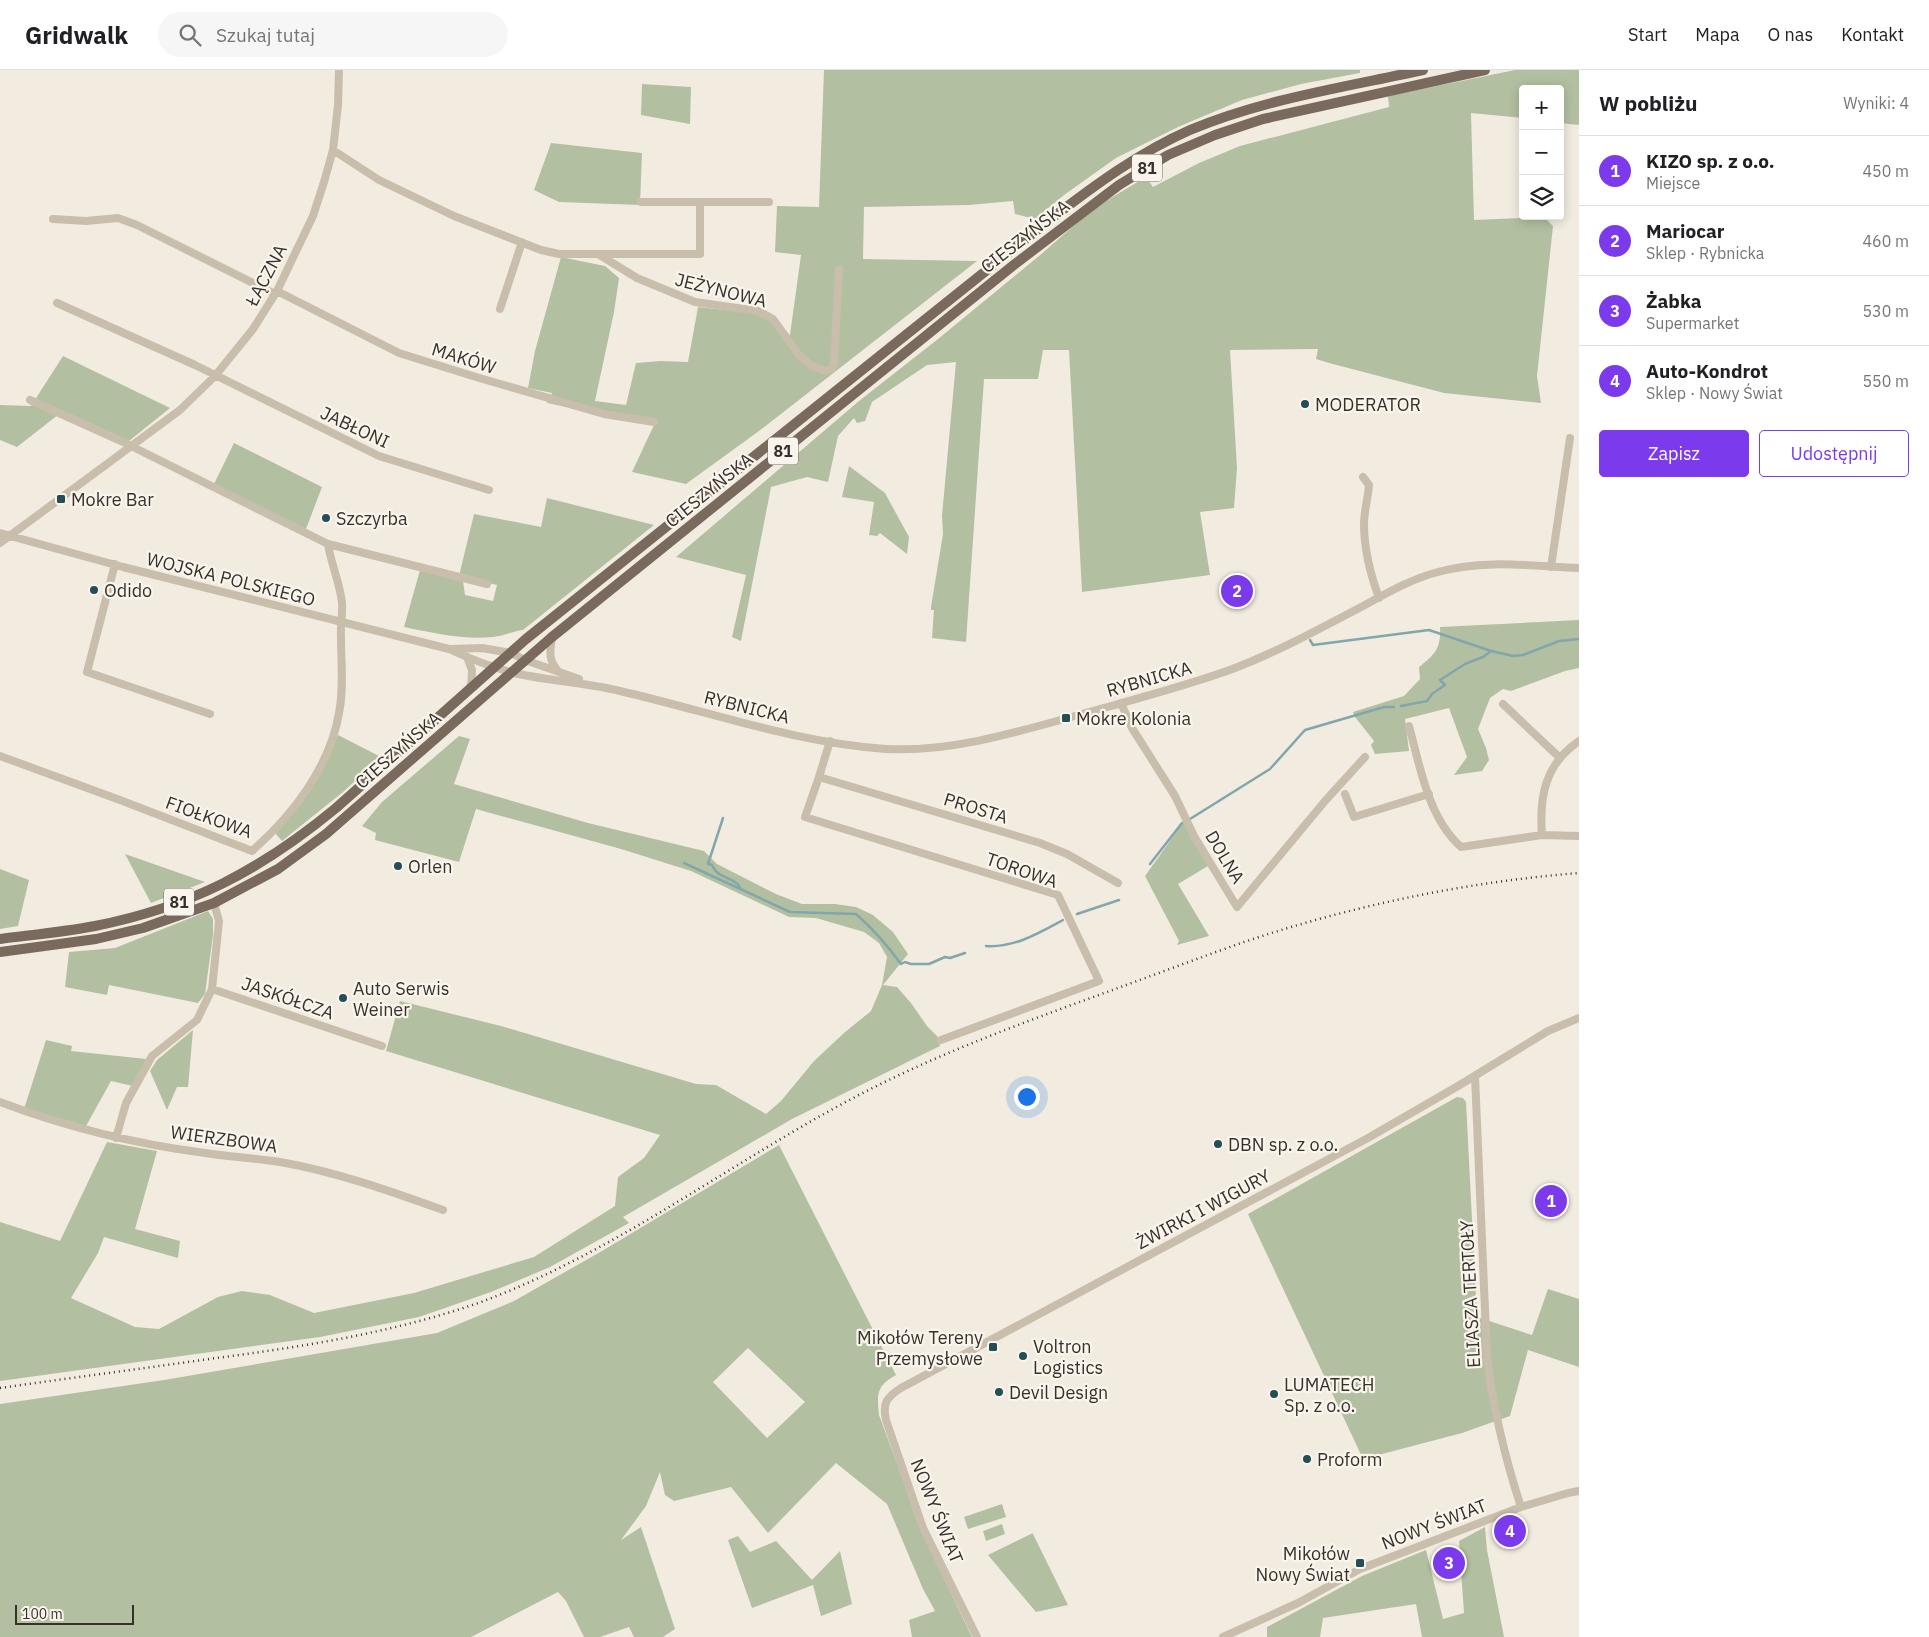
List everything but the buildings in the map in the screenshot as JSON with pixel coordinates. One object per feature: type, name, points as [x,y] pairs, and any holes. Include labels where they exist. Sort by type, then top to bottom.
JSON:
[{"type":"main road","name":"CIESZYŃSKA","points":[[0,939],[94,926],[147,913],[198,895],[244,873],[306,833],[511,653],[1052,218],[1091,188],[1139,157],[1189,131],[1258,107],[1423,70]]},
{"type":"main road","name":"CIESZYŃSKA","points":[[0,952],[96,939],[169,920],[214,903],[278,869],[326,834],[552,637],[1015,264],[1119,184],[1168,155],[1248,123],[1485,70]]},
{"type":"street","name":"ŁĄCZNA","points":[[0,543],[180,410],[215,376],[252,329],[276,293],[312,216],[333,150],[338,105],[339,70]]},
{"type":"street","points":[[333,150],[379,180],[454,216],[559,254],[700,254],[700,203]]},
{"type":"street","points":[[641,202],[769,202]]},
{"type":"street","name":"MAKÓW","points":[[53,219],[86,221],[118,218],[137,224],[399,353],[604,414],[654,422]]},
{"type":"street","points":[[500,309],[522,242]]},
{"type":"street","name":"JEŻYNOWA","points":[[598,254],[637,278],[695,302],[758,311],[773,319],[799,355],[812,366],[826,371],[832,369],[834,362],[839,270]]},
{"type":"street","name":"JABŁONI","points":[[57,303],[215,376],[378,456],[489,490]]},
{"type":"street","points":[[30,400],[132,447],[328,544],[487,584]]},
{"type":"street","points":[[1551,567],[1570,438]]},
{"type":"street","points":[[1363,478],[1368,485],[1364,523],[1366,545],[1379,598]]},
{"type":"street","name":"WOJSKA POLSKIEGO","points":[[0,533],[9,537],[340,622],[449,648],[467,657],[511,672]]},
{"type":"street","name":"WOJSKA POLSKIEGO","points":[[328,544],[342,603],[340,622]]},
{"type":"street","points":[[115,564],[87,672],[210,714]]},
{"type":"street","name":"RYBNICKA","points":[[511,672],[595,686],[830,741],[885,748],[943,747],[1013,732],[1122,703],[1236,668],[1302,638],[1416,579],[1458,567],[1488,564],[1579,568]]},
{"type":"street","name":"FIOŁKOWA","points":[[0,756],[252,851],[271,834],[291,810],[325,759],[334,736],[340,712],[340,622]]},
{"type":"street","points":[[552,637],[549,656],[553,666],[559,672]]},
{"type":"street","name":"WOJSKA POLSKIEGO","points":[[449,648],[482,648],[511,653],[525,660]]},
{"type":"street","points":[[467,657],[472,670],[471,688]]},
{"type":"street","name":"RYBNICKA","points":[[525,660],[595,686]]},
{"type":"street","name":"DOLNA","points":[[1122,703],[1132,728],[1176,796],[1194,836],[1237,907],[1325,800],[1365,757]]},
{"type":"street","points":[[1504,704],[1560,758]]},
{"type":"street","points":[[1409,726],[1429,794],[1440,823],[1461,847],[1542,835],[1579,836]]},
{"type":"street","name":"TOROWA","points":[[830,741],[805,817],[1058,895],[1099,980],[941,1040]]},
{"type":"street","points":[[1542,835],[1540,810],[1548,777],[1560,758],[1579,741]]},
{"type":"street","name":"PROSTA","points":[[819,777],[1040,843],[1067,854],[1118,883]]},
{"type":"street","points":[[1345,794],[1354,817],[1429,794]]},
{"type":"street","points":[[116,1138],[126,1103],[152,1056],[197,1020],[212,989],[219,920],[214,903]]},
{"type":"street","name":"JASKÓŁCZA","points":[[212,989],[382,1046]]},
{"type":"street","name":"ŻWIRKI I WIGURY","points":[[891,1394],[1368,1138],[1548,1032],[1579,1018]]},
{"type":"street","name":"ELIASZA TERTOŁY","points":[[1475,1076],[1487,1357],[1493,1401],[1521,1507]]},
{"type":"street","name":"WIERZBOWA","points":[[0,1102],[38,1117],[116,1138],[204,1153],[280,1162],[347,1177],[443,1210]]},
{"type":"street","name":"NOWY ŚWIAT","points":[[891,1394],[884,1403],[886,1420],[923,1528],[977,1637]]},
{"type":"street","name":"NOWY ŚWIAT","points":[[1224,1637],[1298,1603],[1360,1569],[1521,1507],[1579,1491]]},
{"type":"green space","points":[[824,70],[1360,70],[1360,73],[1301,84],[1242,100],[1178,127],[1116,158],[1064,195],[1035,219],[1015,214],[1013,201],[969,205],[864,207],[863,259],[977,261],[759,431],[686,484],[632,472],[654,425],[547,403],[552,393],[528,388],[535,351],[561,257],[605,266],[619,278],[614,312],[595,401],[626,405],[636,363],[661,361],[688,362],[698,307],[760,314],[790,335],[801,255],[775,252],[777,206],[819,207]]},
{"type":"green space","points":[[1515,70],[1579,70],[1579,125],[1564,123],[1564,85],[1519,85],[1519,118],[1471,113],[1474,220],[1519,218],[1519,220],[1547,220],[1553,226],[1537,376],[1541,403],[1444,393],[1316,359],[1318,349],[1230,350],[1237,468],[1234,508],[1200,512],[1210,575],[1082,592],[1069,350],[1043,350],[1038,379],[984,379],[966,642],[932,638],[934,610],[931,610],[931,607],[943,534],[942,516],[956,362],[927,365],[872,402],[865,421],[857,423],[854,418],[838,436],[828,482],[807,477],[771,487],[741,641],[732,637],[746,575],[676,557],[859,401],[938,339],[1094,208],[1146,177],[1153,187],[1199,163],[1240,146],[1389,107],[1388,96]]},
{"type":"green space","points":[[642,84],[691,87],[690,124],[641,115]]},
{"type":"green space","points":[[551,143],[642,153],[640,205],[559,202],[534,190]]},
{"type":"green space","points":[[63,356],[170,408],[129,441],[63,411],[17,447],[0,440],[0,405],[31,406]]},
{"type":"green space","points":[[234,443],[322,487],[306,529],[214,484]]},
{"type":"green space","points":[[849,466],[885,493],[909,537],[907,554],[880,533],[877,536],[869,535],[874,502],[842,497]]},
{"type":"green space","points":[[547,498],[654,525],[523,630],[497,636],[471,638],[404,627],[420,570],[463,581],[465,595],[493,601],[497,585],[459,576],[474,514],[541,527]]},
{"type":"green space","points":[[1579,620],[1579,668],[1565,671],[1511,691],[1503,689],[1490,698],[1478,729],[1489,760],[1482,771],[1454,775],[1467,757],[1449,708],[1405,719],[1409,751],[1375,754],[1371,745],[1374,741],[1355,717],[1353,712],[1404,696],[1420,679],[1419,667],[1436,650],[1440,627]]},
{"type":"green space","points":[[338,735],[381,757],[343,792],[282,841],[275,833],[323,768]]},
{"type":"green space","points":[[459,736],[470,739],[454,784],[588,823],[704,851],[717,864],[776,894],[802,904],[835,904],[856,907],[873,915],[893,932],[908,954],[883,985],[897,987],[927,1026],[938,1037],[940,1046],[792,1119],[623,1217],[629,1223],[550,1267],[491,1292],[419,1317],[320,1337],[0,1381],[0,1222],[60,1241],[107,1142],[157,1151],[135,1229],[180,1241],[178,1258],[104,1237],[98,1253],[71,1298],[135,1327],[159,1329],[218,1297],[242,1291],[270,1295],[314,1313],[414,1293],[534,1257],[615,1206],[618,1177],[644,1158],[660,1135],[386,1051],[400,1001],[501,1026],[696,1084],[716,1085],[766,1114],[781,1101],[814,1061],[871,1011],[882,985],[887,957],[879,943],[864,932],[816,918],[789,917],[691,871],[621,849],[476,809],[459,862],[375,840],[376,833],[362,826],[382,802]]},
{"type":"green space","points":[[1184,821],[1208,866],[1178,884],[1209,936],[1177,945],[1179,941],[1145,876]]},
{"type":"green space","points":[[125,854],[205,882],[151,903]]},
{"type":"green space","points":[[0,869],[29,880],[18,926],[0,929]]},
{"type":"green space","points":[[208,911],[213,919],[213,935],[205,994],[198,1003],[109,985],[107,995],[65,987],[69,952],[115,948]]},
{"type":"green space","points":[[193,1030],[188,1087],[177,1087],[167,1110],[150,1071],[157,1060]]},
{"type":"green space","points":[[46,1040],[72,1046],[71,1051],[146,1059],[133,1086],[111,1081],[86,1126],[24,1109]]},
{"type":"green space","points":[[1457,1097],[1463,1098],[1466,1102],[1477,1317],[1532,1335],[1548,1289],[1579,1299],[1579,1367],[1528,1350],[1510,1416],[1462,1433],[1363,1459],[1248,1214]]},
{"type":"green space","points":[[779,1145],[896,1375],[889,1379],[879,1391],[879,1415],[924,1537],[972,1637],[912,1637],[909,1620],[935,1611],[923,1589],[887,1504],[836,1463],[768,1533],[731,1487],[674,1501],[665,1495],[660,1472],[646,1506],[621,1540],[641,1527],[675,1629],[663,1637],[634,1637],[629,1627],[600,1637],[584,1637],[566,1601],[558,1592],[471,1637],[0,1637],[0,1404],[164,1380],[437,1333],[514,1301],[602,1251]],"holes":[[[748,1348],[805,1402],[767,1438],[713,1382]]]},
{"type":"green space","points":[[1002,1504],[1006,1517],[968,1529],[964,1517]]},
{"type":"green space","points":[[1002,1524],[1005,1534],[986,1541],[983,1531]]},
{"type":"green space","points":[[1485,1527],[1487,1550],[1504,1637],[1422,1637],[1416,1604],[1323,1618],[1320,1637],[1267,1637],[1267,1627],[1362,1576],[1426,1550],[1443,1619],[1464,1613],[1459,1541]]},
{"type":"green space","points":[[1033,1533],[1068,1605],[1036,1612],[988,1555]]},
{"type":"green space","points":[[738,1536],[750,1552],[776,1541],[812,1580],[840,1551],[852,1604],[821,1616],[813,1585],[752,1608],[728,1540]]},
{"type":"waterway","points":[[1310,640],[1313,645],[1429,630],[1491,651],[1513,656],[1523,655],[1559,641],[1579,639]]},
{"type":"waterway","points":[[1401,706],[1427,701],[1432,694],[1445,685],[1440,680],[1465,664],[1483,657],[1491,651]]},
{"type":"waterway","points":[[1190,819],[1270,769],[1305,730],[1384,707],[1394,707]]},
{"type":"waterway","points":[[723,818],[708,864],[712,865],[718,873],[735,882],[741,889]]},
{"type":"waterway","points":[[1150,864],[1182,823]]},
{"type":"waterway","points":[[684,863],[790,912],[856,914],[880,938],[901,964],[905,962],[929,964],[945,957],[950,958],[965,953]]},
{"type":"waterway","points":[[1077,914],[1119,900]]},
{"type":"waterway","points":[[986,946],[1006,945],[1016,942],[1063,920]]},
{"type":"railway","points":[[0,1388],[312,1344],[347,1338],[448,1313],[531,1282],[579,1258],[857,1096],[918,1066],[1012,1027],[1241,943],[1324,918],[1451,889],[1579,873]]},
{"type":"place","name":"MODERATOR","points":[[1305,404]]},
{"type":"place","name":"Mokre Bar","points":[[61,499]]},
{"type":"place","name":"Szczyrba","points":[[326,518]]},
{"type":"place","name":"Odido","points":[[94,590]]},
{"type":"place","name":"Mariocar","points":[[1237,591]]},
{"type":"place","name":"Mokre Kolonia","points":[[1066,718]]},
{"type":"place","name":"Orlen","points":[[398,866]]},
{"type":"place","name":"Auto Serwis Weiner","points":[[343,998]]},
{"type":"place","name":"DBN sp. z o.o.","points":[[1218,1144]]},
{"type":"place","name":"KIZO sp. z o.o.","points":[[1551,1201]]},
{"type":"place","name":"Mikołów Tereny Przemysłowe","points":[[993,1347]]},
{"type":"place","name":"Voltron Logistics","points":[[1023,1356]]},
{"type":"place","name":"Devil Design","points":[[999,1392]]},
{"type":"place","name":"LUMATECH Sp. z o.o.","points":[[1274,1394]]},
{"type":"place","name":"Proform","points":[[1307,1459]]},
{"type":"place","name":"Auto-Kondrot","points":[[1510,1531]]},
{"type":"place","name":"Mikołów Nowy Świat","points":[[1360,1563]]},
{"type":"place","name":"Żabka","points":[[1449,1563]]}]
